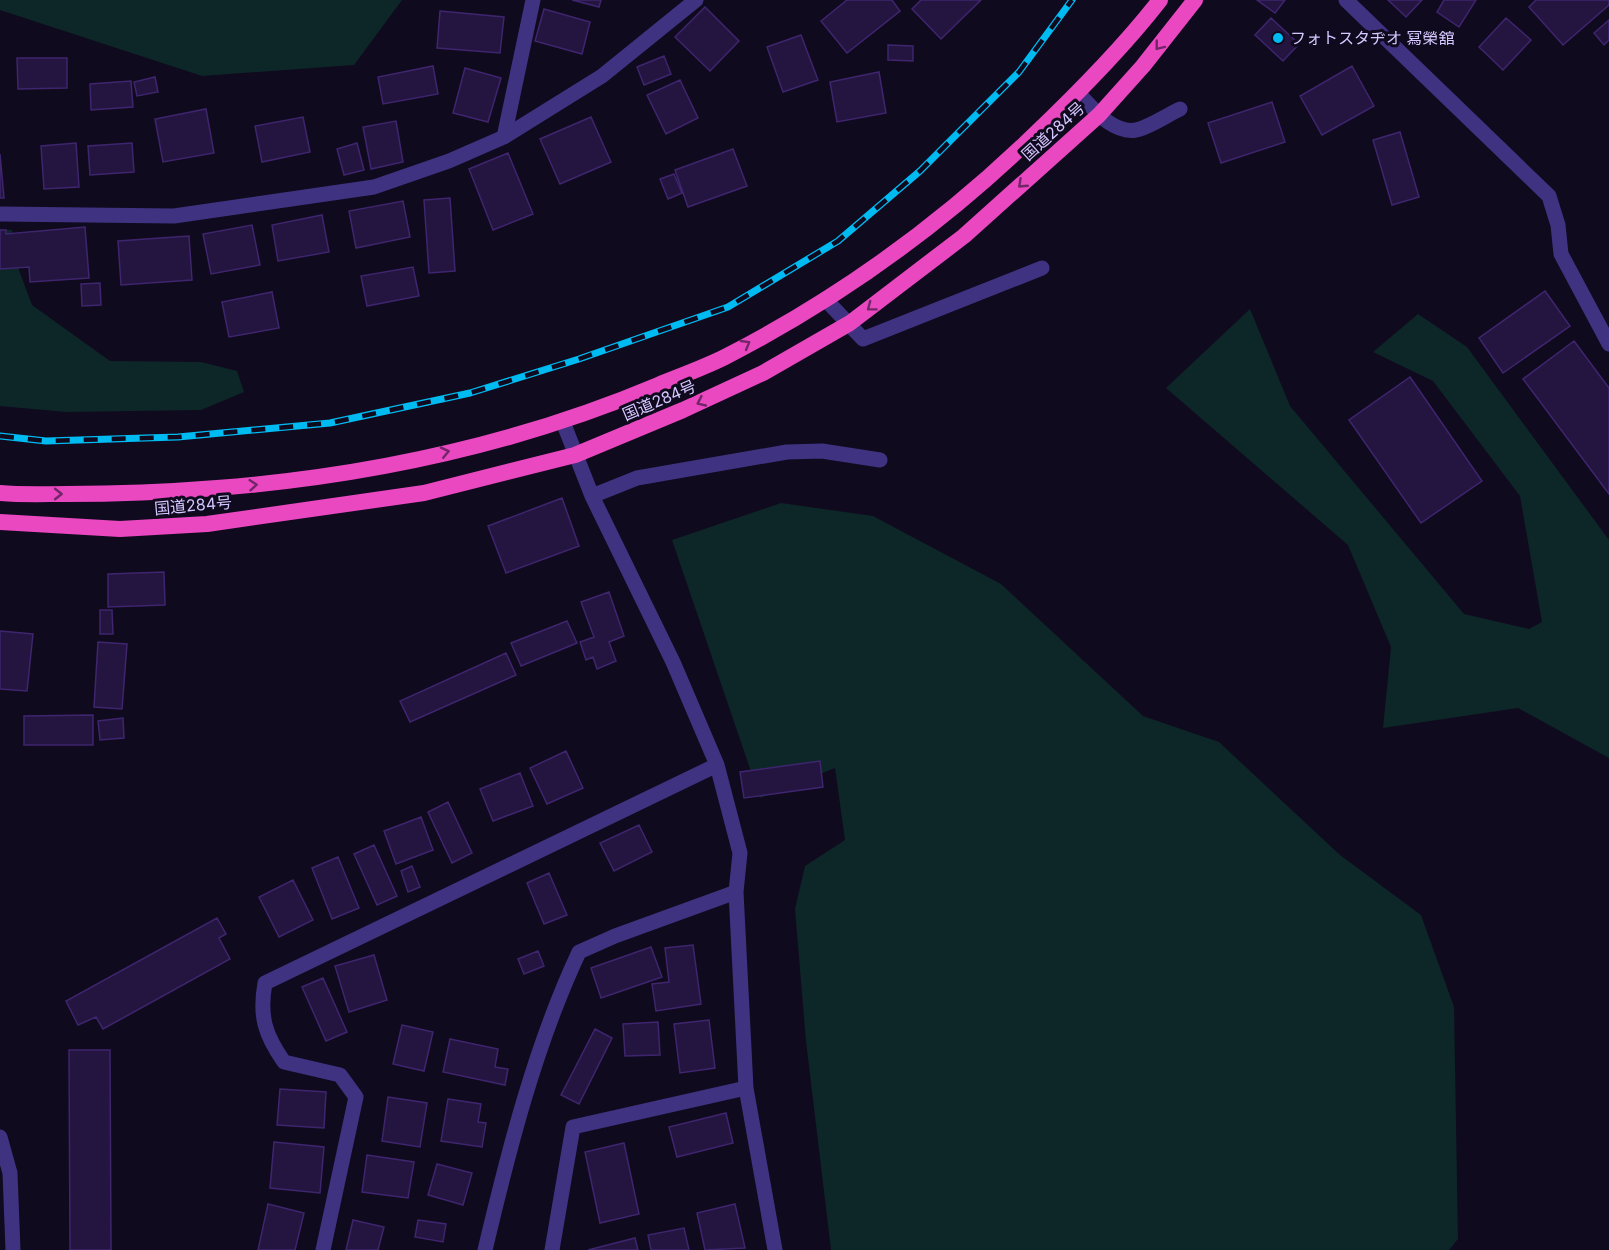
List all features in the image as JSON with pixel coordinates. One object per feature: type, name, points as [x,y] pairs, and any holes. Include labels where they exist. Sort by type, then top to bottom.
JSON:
[{"type":"highway","name":"国道284号","points":[[0,493],[123,494],[272,484],[358,472],[520,435],[597,411],[724,357],[825,299],[934,225],[1004,164],[1078,93],[1160,0]]},
{"type":"highway","name":"国道284号","points":[[0,522],[120,529],[218,522],[424,493],[575,455],[683,410],[763,373],[850,323],[964,237],[1099,115],[1143,66],[1196,0]]},
{"type":"street","points":[[504,137],[533,0]]},
{"type":"street","points":[[0,214],[174,216],[374,187],[449,161],[504,137],[602,76],[696,0]]},
{"type":"street","points":[[1346,0],[1549,196],[1558,225],[1561,254],[1609,344]]},
{"type":"street","points":[[1078,93],[1099,115],[1114,126],[1136,130],[1180,109]]},
{"type":"street","points":[[825,299],[863,339],[1042,268]]},
{"type":"street","points":[[563,422],[592,496],[673,662],[717,765],[740,853],[736,892],[746,1088],[775,1250]]},
{"type":"street","points":[[592,496],[637,478],[787,452],[822,451],[880,460]]},
{"type":"street","points":[[323,1250],[356,1097],[340,1075],[285,1062],[271,1044],[260,1009],[264,983],[717,765]]},
{"type":"street","points":[[485,1250],[511,1139],[566,981],[579,952],[615,936],[736,892]]},
{"type":"street","points":[[552,1250],[573,1126],[746,1088]]},
{"type":"street","points":[[0,1137],[10,1173],[13,1250]]},
{"type":"green space","points":[[0,0],[402,0],[354,65],[202,76],[0,10]]},
{"type":"green space","points":[[0,229],[12,230],[16,262],[32,305],[110,361],[201,362],[237,371],[244,392],[201,410],[66,412],[0,406]]},
{"type":"green space","points":[[1250,309],[1290,406],[1464,614],[1529,629],[1542,622],[1520,496],[1433,381],[1373,352],[1418,314],[1467,347],[1609,540],[1609,758],[1518,708],[1383,728],[1391,647],[1348,545],[1166,388]]},
{"type":"green space","points":[[781,503],[873,516],[1001,584],[1143,716],[1219,742],[1340,855],[1421,915],[1454,1007],[1458,1239],[1449,1250],[831,1250],[806,1041],[795,909],[805,866],[845,840],[835,768],[760,798],[672,540]]},
{"type":"building","points":[[572,0],[601,0],[599,7]]},
{"type":"building","points":[[847,0],[892,0],[900,11],[847,53],[821,21]]},
{"type":"building","points":[[921,0],[981,0],[941,39],[912,9]]},
{"type":"building","points":[[1257,0],[1285,0],[1275,13]]},
{"type":"building","points":[[1388,0],[1422,0],[1406,17]]},
{"type":"building","points":[[1444,0],[1476,0],[1459,27],[1437,12]]},
{"type":"building","points":[[1536,0],[1609,0],[1609,5],[1563,45],[1529,7]]},
{"type":"building","points":[[705,7],[739,41],[710,71],[675,37]]},
{"type":"building","points":[[544,9],[590,22],[582,54],[535,41]]},
{"type":"building","points":[[440,11],[504,17],[500,53],[437,48]]},
{"type":"building","points":[[1271,18],[1299,44],[1283,61],[1255,35]]},
{"type":"building","points":[[1506,18],[1531,40],[1503,70],[1479,47]]},
{"type":"building","points":[[1609,20],[1609,40],[1604,45],[1594,33]]},
{"type":"building","points":[[801,35],[818,80],[783,92],[767,47]]},
{"type":"building","points":[[888,45],[913,46],[913,61],[888,60]]},
{"type":"building","points":[[664,56],[671,74],[644,85],[637,67]]},
{"type":"building","points":[[17,58],[67,58],[67,88],[18,89]]},
{"type":"building","points":[[433,66],[438,94],[383,104],[378,77]]},
{"type":"building","points":[[1352,66],[1374,106],[1322,135],[1300,96]]},
{"type":"building","points":[[465,68],[501,78],[488,122],[453,113]]},
{"type":"building","points":[[879,72],[886,113],[837,122],[830,82]]},
{"type":"building","points":[[155,77],[158,92],[137,96],[134,82]]},
{"type":"building","points":[[680,80],[698,118],[666,134],[647,95]]},
{"type":"building","points":[[131,81],[133,107],[91,110],[90,84]]},
{"type":"building","points":[[1272,102],[1285,142],[1221,163],[1208,123]]},
{"type":"building","points":[[206,109],[214,153],[163,162],[155,119]]},
{"type":"building","points":[[303,117],[310,152],[262,162],[255,126]]},
{"type":"building","points":[[591,117],[611,162],[560,184],[540,139]]},
{"type":"building","points":[[396,121],[403,162],[371,169],[363,127]]},
{"type":"building","points":[[1400,132],[1419,197],[1392,205],[1373,140]]},
{"type":"building","points":[[76,143],[79,187],[44,189],[41,146]]},
{"type":"building","points":[[132,143],[134,172],[90,175],[88,146]]},
{"type":"building","points":[[357,143],[364,170],[344,175],[337,149]]},
{"type":"building","points":[[733,149],[747,186],[688,207],[675,170]]},
{"type":"building","points":[[508,153],[533,214],[493,230],[469,169]]},
{"type":"building","points":[[0,154],[4,198],[0,198]]},
{"type":"building","points":[[674,174],[682,193],[668,199],[660,179]]},
{"type":"building","points":[[450,198],[455,271],[429,273],[424,200]]},
{"type":"building","points":[[403,201],[410,237],[356,248],[349,211]]},
{"type":"building","points":[[322,215],[329,252],[278,261],[272,225]]},
{"type":"building","points":[[252,225],[260,265],[211,274],[203,234]]},
{"type":"building","points":[[85,227],[89,278],[30,282],[29,267],[0,269],[0,230],[6,230],[6,234]]},
{"type":"building","points":[[189,236],[192,280],[121,285],[118,241]]},
{"type":"building","points":[[413,267],[419,296],[367,306],[361,276]]},
{"type":"building","points":[[100,283],[101,305],[82,306],[81,284]]},
{"type":"building","points":[[1545,291],[1570,326],[1503,373],[1479,338]]},
{"type":"building","points":[[272,292],[279,328],[229,337],[222,302]]},
{"type":"building","points":[[1574,341],[1609,388],[1609,494],[1523,379]]},
{"type":"building","points":[[1410,377],[1482,481],[1421,523],[1349,420]]},
{"type":"building","points":[[562,498],[579,546],[506,573],[488,526]]},
{"type":"building","points":[[164,572],[165,605],[108,607],[108,574]]},
{"type":"building","points":[[609,592],[624,636],[609,642],[616,661],[597,669],[593,657],[586,660],[580,642],[594,637],[581,602]]},
{"type":"building","points":[[100,610],[112,610],[113,634],[100,634]]},
{"type":"building","points":[[567,621],[577,643],[521,666],[511,643]]},
{"type":"building","points":[[0,631],[33,634],[27,691],[0,689]]},
{"type":"building","points":[[98,642],[127,644],[122,709],[94,707]]},
{"type":"building","points":[[506,653],[516,675],[410,722],[400,701]]},
{"type":"building","points":[[93,715],[93,745],[24,745],[24,716]]},
{"type":"building","points":[[123,718],[124,738],[100,740],[98,721]]},
{"type":"building","points":[[566,751],[583,788],[547,804],[530,768]]},
{"type":"building","points":[[820,761],[823,787],[744,798],[740,772]]},
{"type":"building","points":[[520,773],[533,806],[493,821],[480,789]]},
{"type":"building","points":[[448,802],[472,853],[452,863],[428,812]]},
{"type":"building","points":[[421,817],[433,850],[396,864],[384,831]]},
{"type":"building","points":[[639,825],[652,852],[614,871],[600,843]]},
{"type":"building","points":[[374,845],[397,896],[377,905],[354,854]]},
{"type":"building","points":[[338,857],[359,908],[332,919],[312,868]]},
{"type":"building","points":[[412,866],[420,887],[408,892],[401,871]]},
{"type":"building","points":[[549,873],[567,915],[544,924],[527,883]]},
{"type":"building","points":[[293,880],[313,920],[279,937],[259,897]]},
{"type":"building","points":[[217,918],[226,934],[219,938],[230,959],[103,1029],[96,1017],[78,1025],[66,1001]]},
{"type":"building","points":[[693,945],[701,1004],[656,1011],[652,984],[669,982],[665,948]]},
{"type":"building","points":[[651,947],[662,977],[601,998],[591,968]]},
{"type":"building","points":[[538,951],[544,966],[524,974],[518,959]]},
{"type":"building","points":[[374,955],[387,1000],[349,1012],[335,966]]},
{"type":"building","points":[[323,978],[347,1032],[326,1041],[302,987]]},
{"type":"building","points":[[709,1020],[715,1068],[680,1073],[674,1024]]},
{"type":"building","points":[[658,1022],[660,1055],[625,1056],[623,1024]]},
{"type":"building","points":[[402,1025],[433,1032],[424,1071],[393,1064]]},
{"type":"building","points":[[595,1029],[612,1038],[579,1104],[561,1095]]},
{"type":"building","points":[[450,1039],[498,1049],[495,1067],[508,1069],[505,1085],[443,1072]]},
{"type":"building","points":[[69,1050],[110,1050],[111,1250],[70,1250]]},
{"type":"building","points":[[280,1089],[326,1092],[324,1128],[277,1125]]},
{"type":"building","points":[[388,1097],[427,1103],[420,1147],[382,1141]]},
{"type":"building","points":[[448,1099],[481,1104],[478,1122],[486,1123],[482,1147],[441,1141]]},
{"type":"building","points":[[726,1113],[733,1143],[677,1157],[669,1127]]},
{"type":"building","points":[[274,1142],[324,1147],[320,1193],[270,1188]]},
{"type":"building","points":[[624,1143],[639,1214],[600,1223],[585,1152]]},
{"type":"building","points":[[367,1155],[414,1162],[408,1198],[362,1192]]},
{"type":"building","points":[[437,1164],[472,1173],[463,1205],[428,1195]]},
{"type":"building","points":[[268,1204],[304,1213],[295,1250],[258,1250]]},
{"type":"building","points":[[735,1204],[745,1248],[705,1250],[697,1213]]},
{"type":"building","points":[[353,1220],[384,1227],[378,1250],[346,1250]]},
{"type":"building","points":[[418,1220],[446,1224],[443,1242],[415,1237]]},
{"type":"building","points":[[684,1228],[689,1250],[651,1250],[648,1235]]},
{"type":"building","points":[[635,1238],[638,1250],[588,1250]]},
{"type":"railway","points":[[0,436],[46,441],[178,437],[330,423],[470,393],[579,359],[728,307],[838,241],[920,171],[1019,72],[1072,0]]},
{"type":"place","name":"フォトスタヂオ 冩榮舘","points":[[1278,38]]}]
